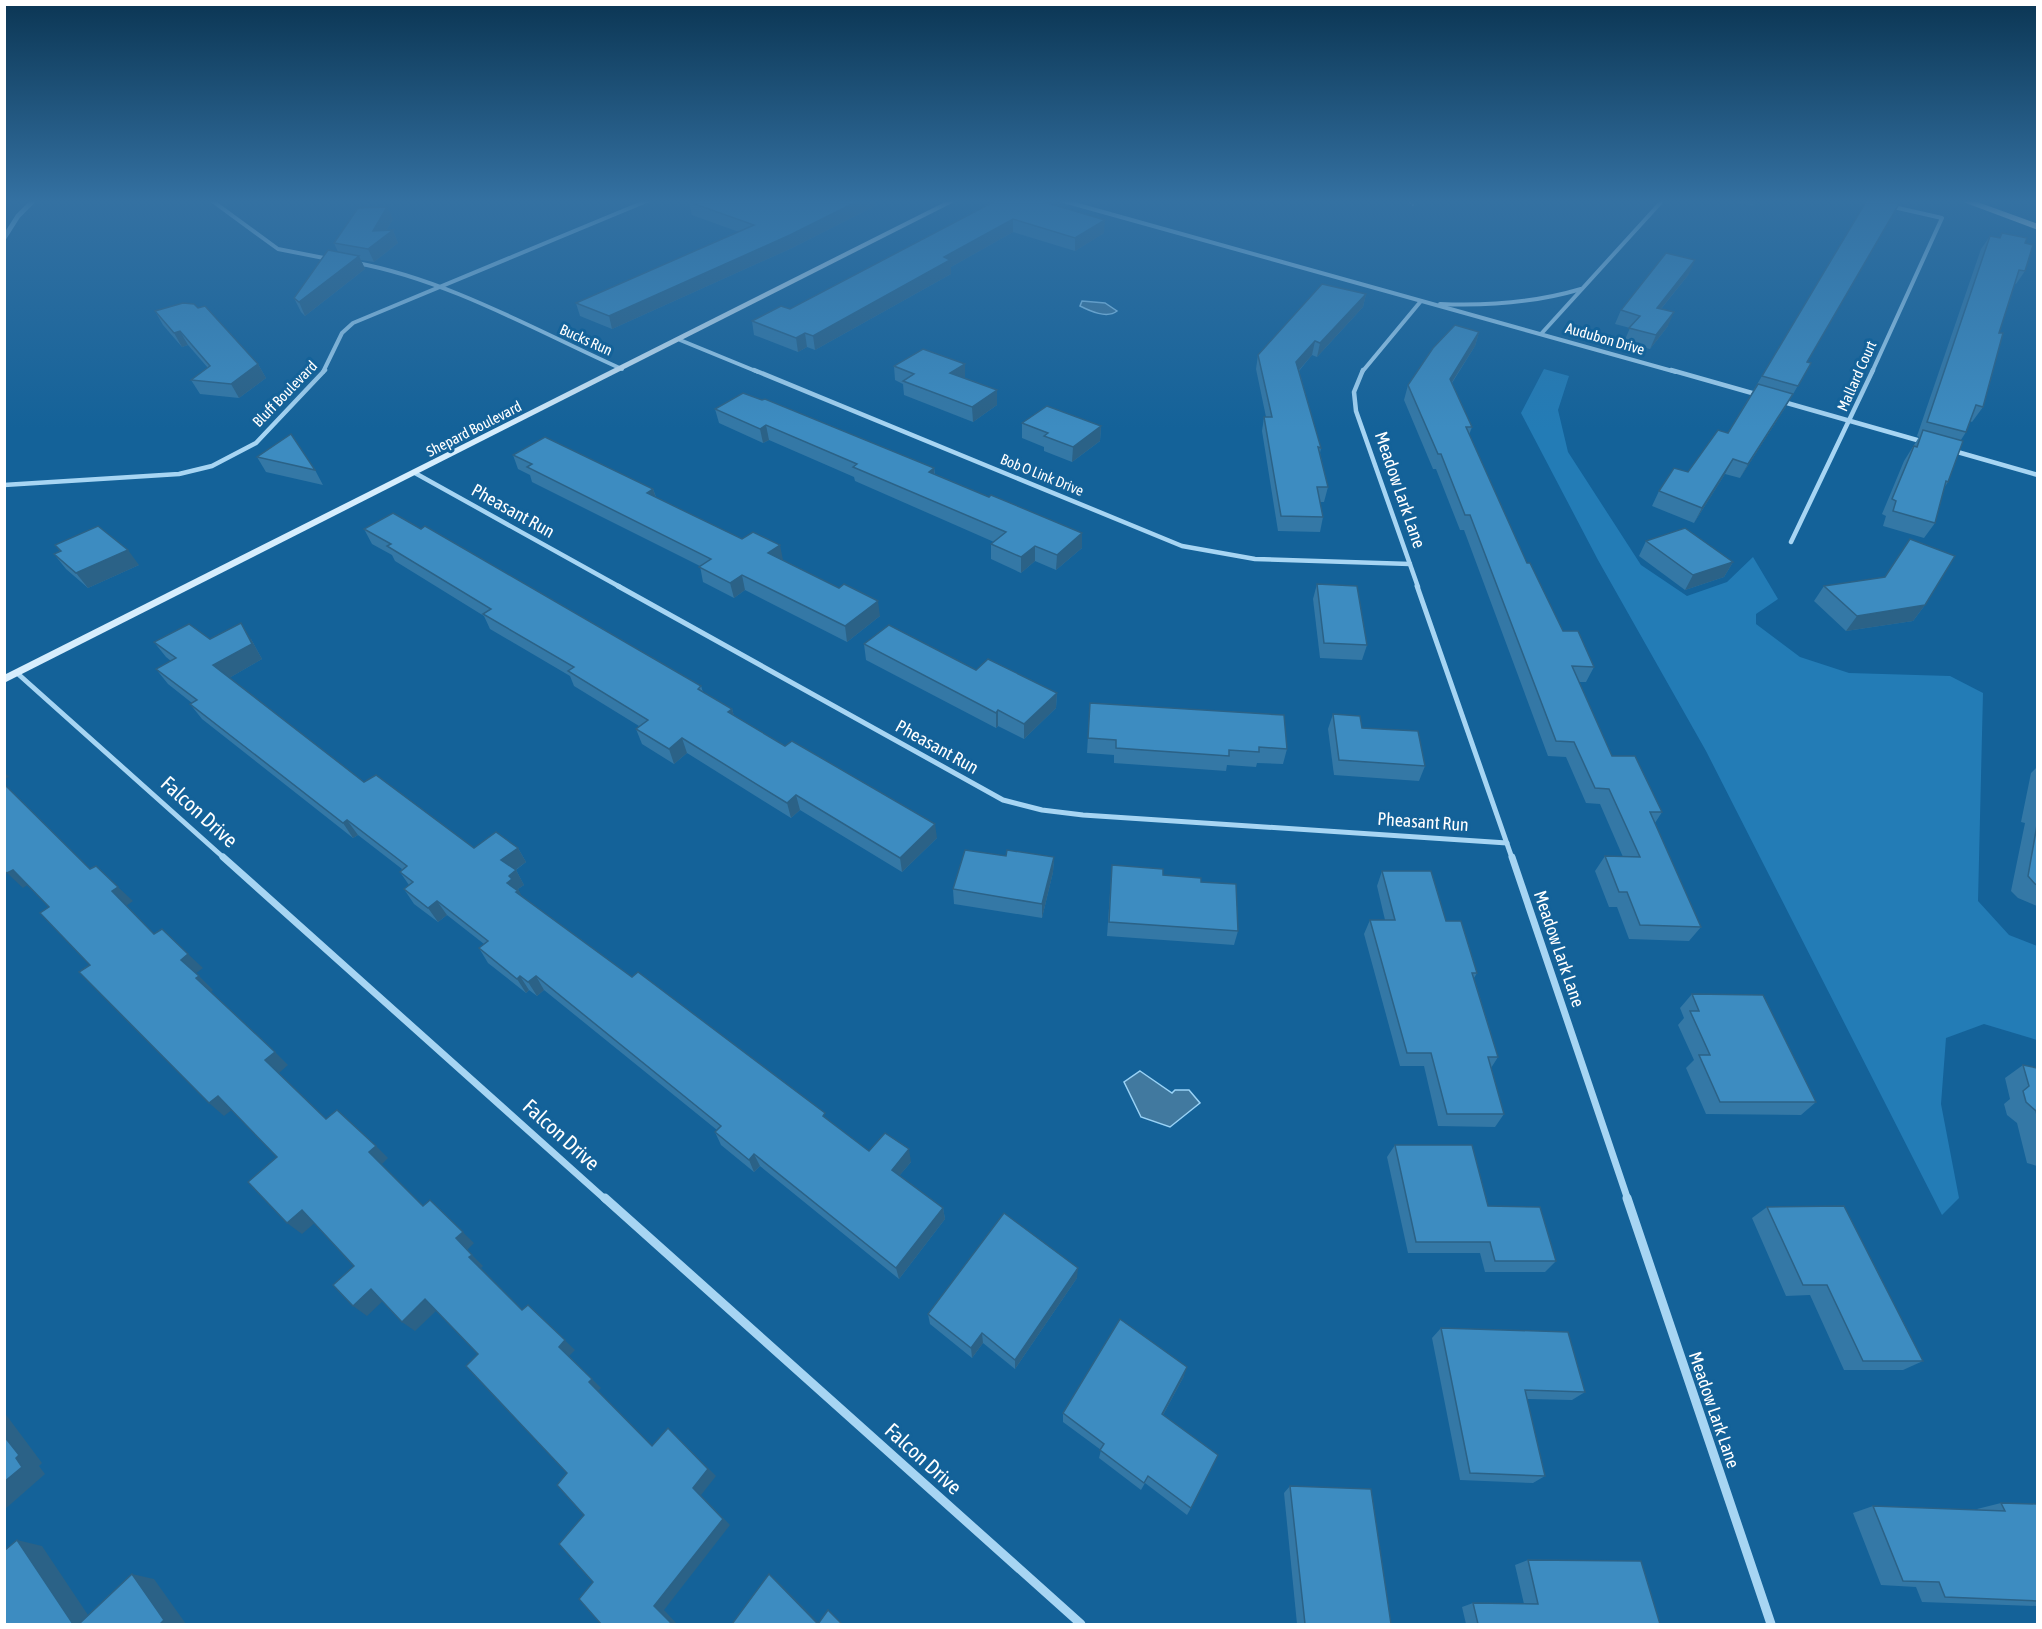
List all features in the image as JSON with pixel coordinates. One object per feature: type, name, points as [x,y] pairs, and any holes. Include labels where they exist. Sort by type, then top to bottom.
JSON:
[{"type":"street","name":"Bucks Run","points":[[410,276],[440,287],[622,369]]},
{"type":"street","name":"Bluff Boulevard","points":[[4,485],[179,474],[212,466],[231,458],[256,443],[328,367],[347,328],[466,276]]},
{"type":"street","name":"Shepard Boulevard","points":[[4,680],[806,276]]},
{"type":"street","name":"Audubon Drive","points":[[1332,276],[1927,443]]},
{"type":"street","points":[[1541,334],[1594,276]]},
{"type":"street","name":"Mallard Court","points":[[1791,542],[1850,421],[1916,276]]},
{"type":"street","points":[[1430,303],[1513,304],[1550,299],[1582,289]]},
{"type":"street","name":"Meadow Lark Lane","points":[[1421,301],[1361,373],[1354,392],[1356,411],[1507,843],[1771,1624]]},
{"type":"street","name":"Bob O Link Drive","points":[[680,340],[1182,546],[1255,559],[1410,564]]},
{"type":"street","points":[[1949,449],[2037,475]]},
{"type":"street","name":"Pheasant Run","points":[[416,473],[1003,800],[1042,810],[1083,815],[1507,843]]},
{"type":"street","name":"Falcon Drive","points":[[17,673],[1081,1624]]},
{"type":"shaded area","points":[[1082,301],[1105,303],[1117,311],[1108,314],[1098,313],[1080,306]]},
{"type":"shaded area","points":[[1544,369],[1569,376],[1558,410],[1568,452],[1641,565],[1687,596],[1727,582],[1753,557],[1778,599],[1756,614],[1756,624],[1800,657],[1849,673],[1950,676],[1983,693],[1978,901],[2009,935],[2037,946],[2037,1040],[1984,1024],[1946,1038],[1941,1104],[1959,1198],[1942,1215],[1706,751],[1598,560],[1521,413]]},
{"type":"shaded area","points":[[1140,1071],[1172,1093],[1175,1090],[1189,1090],[1200,1103],[1170,1127],[1141,1117],[1124,1082]]},
{"type":"building","points":[[310,276],[333,276],[299,302],[294,298]]},
{"type":"building","points":[[638,276],[698,276],[609,316],[576,303]]},
{"type":"building","points":[[853,276],[921,276],[813,336],[805,333],[796,338],[752,321],[781,306],[790,309]]},
{"type":"building","points":[[1648,276],[1682,276],[1657,308],[1674,312],[1656,335],[1629,328],[1640,316],[1621,310]]},
{"type":"building","points":[[1822,276],[1857,276],[1807,362],[1811,363],[1798,386],[1762,376]]},
{"type":"building","points":[[1976,276],[2017,276],[1999,333],[2003,333],[1983,407],[1976,405],[1966,432],[1927,422]]},
{"type":"building","points":[[1322,284],[1366,294],[1320,343],[1315,341],[1296,362],[1321,448],[1318,447],[1328,487],[1317,487],[1323,517],[1281,516],[1264,417],[1272,417],[1258,355]]},
{"type":"building","points":[[183,303],[194,304],[198,308],[205,306],[258,364],[231,384],[191,380],[210,366],[180,331],[174,333],[155,311]]},
{"type":"building","points":[[1455,325],[1479,332],[1450,379],[1472,427],[1466,427],[1527,563],[1530,563],[1563,631],[1578,631],[1594,667],[1572,666],[1612,756],[1635,756],[1662,812],[1650,812],[1701,927],[1640,925],[1627,892],[1619,892],[1605,856],[1640,857],[1609,789],[1595,788],[1574,742],[1556,741],[1470,515],[1465,515],[1441,454],[1438,454],[1408,385],[1433,348]]},
{"type":"building","points":[[923,349],[965,364],[950,373],[997,390],[972,407],[903,381],[914,374],[894,366]]},
{"type":"building","points":[[1758,384],[1793,394],[1748,464],[1733,459],[1702,508],[1659,491],[1674,468],[1688,472],[1718,430],[1728,433]]},
{"type":"building","points":[[743,393],[765,399],[934,468],[929,472],[1082,533],[1057,555],[1035,546],[1021,557],[991,544],[1006,532],[853,467],[857,464],[766,425],[760,429],[715,409]]},
{"type":"building","points":[[1047,406],[1101,426],[1073,447],[1044,436],[1048,433],[1022,423]]},
{"type":"building","points":[[1923,430],[1963,441],[1948,482],[1946,481],[1935,523],[1893,511],[1896,501],[1892,499]]},
{"type":"building","points":[[291,434],[315,470],[257,457]]},
{"type":"building","points":[[545,437],[653,489],[647,493],[742,539],[753,532],[780,545],[768,553],[839,588],[844,584],[878,601],[845,626],[742,575],[730,583],[699,567],[711,559],[527,467],[532,464],[513,455]]},
{"type":"building","points":[[393,513],[421,529],[425,526],[701,686],[698,689],[732,709],[728,712],[785,746],[792,741],[935,824],[900,858],[796,795],[787,803],[682,738],[669,749],[636,729],[648,720],[568,671],[574,667],[483,614],[491,609],[387,546],[391,544],[364,529]]},
{"type":"building","points":[[98,526],[128,550],[76,573],[54,554],[61,551],[55,545]]},
{"type":"building","points":[[1685,528],[1733,562],[1693,575],[1646,541]]},
{"type":"building","points":[[1910,539],[1955,556],[1925,605],[1857,616],[1824,586],[1885,577]]},
{"type":"building","points":[[1317,584],[1357,586],[1367,645],[1324,643]]},
{"type":"building","points":[[241,623],[252,644],[213,665],[364,782],[376,775],[474,848],[496,832],[518,848],[501,860],[516,870],[509,876],[512,879],[507,883],[518,891],[516,892],[632,977],[638,972],[825,1113],[823,1116],[869,1151],[885,1133],[909,1149],[892,1170],[943,1208],[896,1268],[754,1154],[749,1160],[715,1132],[721,1126],[536,976],[528,982],[520,976],[517,979],[479,948],[488,941],[437,901],[428,908],[404,889],[413,882],[400,872],[407,866],[347,820],[343,823],[190,704],[197,700],[156,669],[176,658],[154,642],[189,624],[210,639]]},
{"type":"building","points":[[889,625],[976,670],[988,659],[1057,693],[1024,724],[998,710],[996,713],[864,644]]},
{"type":"building","points":[[1090,703],[1284,715],[1287,749],[1259,747],[1259,752],[1229,750],[1229,756],[1116,748],[1116,740],[1088,738]]},
{"type":"building","points":[[1333,714],[1360,716],[1362,728],[1418,731],[1425,766],[1339,760]]},
{"type":"building","points":[[4,784],[90,869],[96,866],[118,887],[112,891],[154,934],[162,929],[188,954],[181,960],[199,976],[196,978],[275,1052],[265,1060],[326,1119],[337,1110],[376,1146],[369,1152],[423,1206],[430,1200],[463,1232],[456,1238],[472,1255],[469,1257],[522,1310],[528,1305],[565,1340],[559,1347],[592,1379],[589,1382],[652,1446],[668,1428],[708,1469],[693,1488],[723,1519],[654,1606],[672,1624],[601,1624],[579,1599],[593,1582],[559,1544],[584,1515],[557,1485],[567,1473],[466,1366],[478,1354],[425,1299],[402,1322],[371,1289],[353,1306],[333,1285],[354,1266],[302,1210],[287,1223],[248,1182],[277,1157],[218,1096],[209,1103],[79,972],[90,965],[40,913],[49,907],[13,870],[7,873],[4,871]]},
{"type":"building","points":[[2037,825],[2037,885],[2028,876]]},
{"type":"building","points":[[965,850],[1006,856],[1007,850],[1054,857],[1042,904],[953,889]]},
{"type":"building","points":[[1112,865],[1163,869],[1163,875],[1201,878],[1201,882],[1236,884],[1238,931],[1109,922]]},
{"type":"building","points":[[1382,871],[1431,871],[1446,921],[1461,921],[1477,973],[1472,973],[1498,1057],[1488,1057],[1504,1114],[1447,1114],[1431,1053],[1407,1053],[1370,920],[1395,920]]},
{"type":"building","points":[[1692,994],[1763,995],[1816,1102],[1720,1102],[1699,1055],[1710,1055],[1690,1011],[1699,1011]]},
{"type":"building","points":[[2023,1065],[2037,1068],[2037,1115],[2036,1111],[2026,1102],[2023,1091],[2029,1086]]},
{"type":"building","points":[[1395,1145],[1472,1145],[1488,1206],[1540,1207],[1556,1261],[1495,1261],[1490,1242],[1416,1242]]},
{"type":"building","points":[[1844,1206],[1923,1361],[1863,1361],[1827,1285],[1803,1285],[1767,1207]]},
{"type":"building","points":[[1004,1213],[1078,1268],[1015,1360],[982,1333],[971,1348],[928,1314]]},
{"type":"building","points":[[1120,1319],[1187,1367],[1162,1414],[1218,1455],[1191,1508],[1148,1476],[1144,1483],[1100,1450],[1104,1444],[1063,1413]]},
{"type":"building","points":[[1441,1328],[1568,1332],[1585,1392],[1525,1390],[1545,1476],[1470,1473]]},
{"type":"building","points":[[4,1436],[19,1455],[16,1458],[22,1467],[4,1482]]},
{"type":"building","points":[[1290,1486],[1371,1489],[1391,1624],[1305,1624]]},
{"type":"building","points":[[2001,1503],[2037,1504],[2037,1601],[1945,1597],[1939,1582],[1903,1581],[1873,1506],[2005,1511]]},
{"type":"building","points":[[17,1540],[73,1624],[4,1624],[4,1551]]},
{"type":"building","points":[[1528,1560],[1641,1561],[1660,1624],[1478,1624],[1473,1603],[1538,1604]]},
{"type":"building","points":[[132,1574],[164,1620],[160,1624],[79,1624]]},
{"type":"building","points":[[769,1574],[818,1624],[732,1624]]},
{"type":"building","points":[[828,1610],[842,1624],[818,1624]]}]
